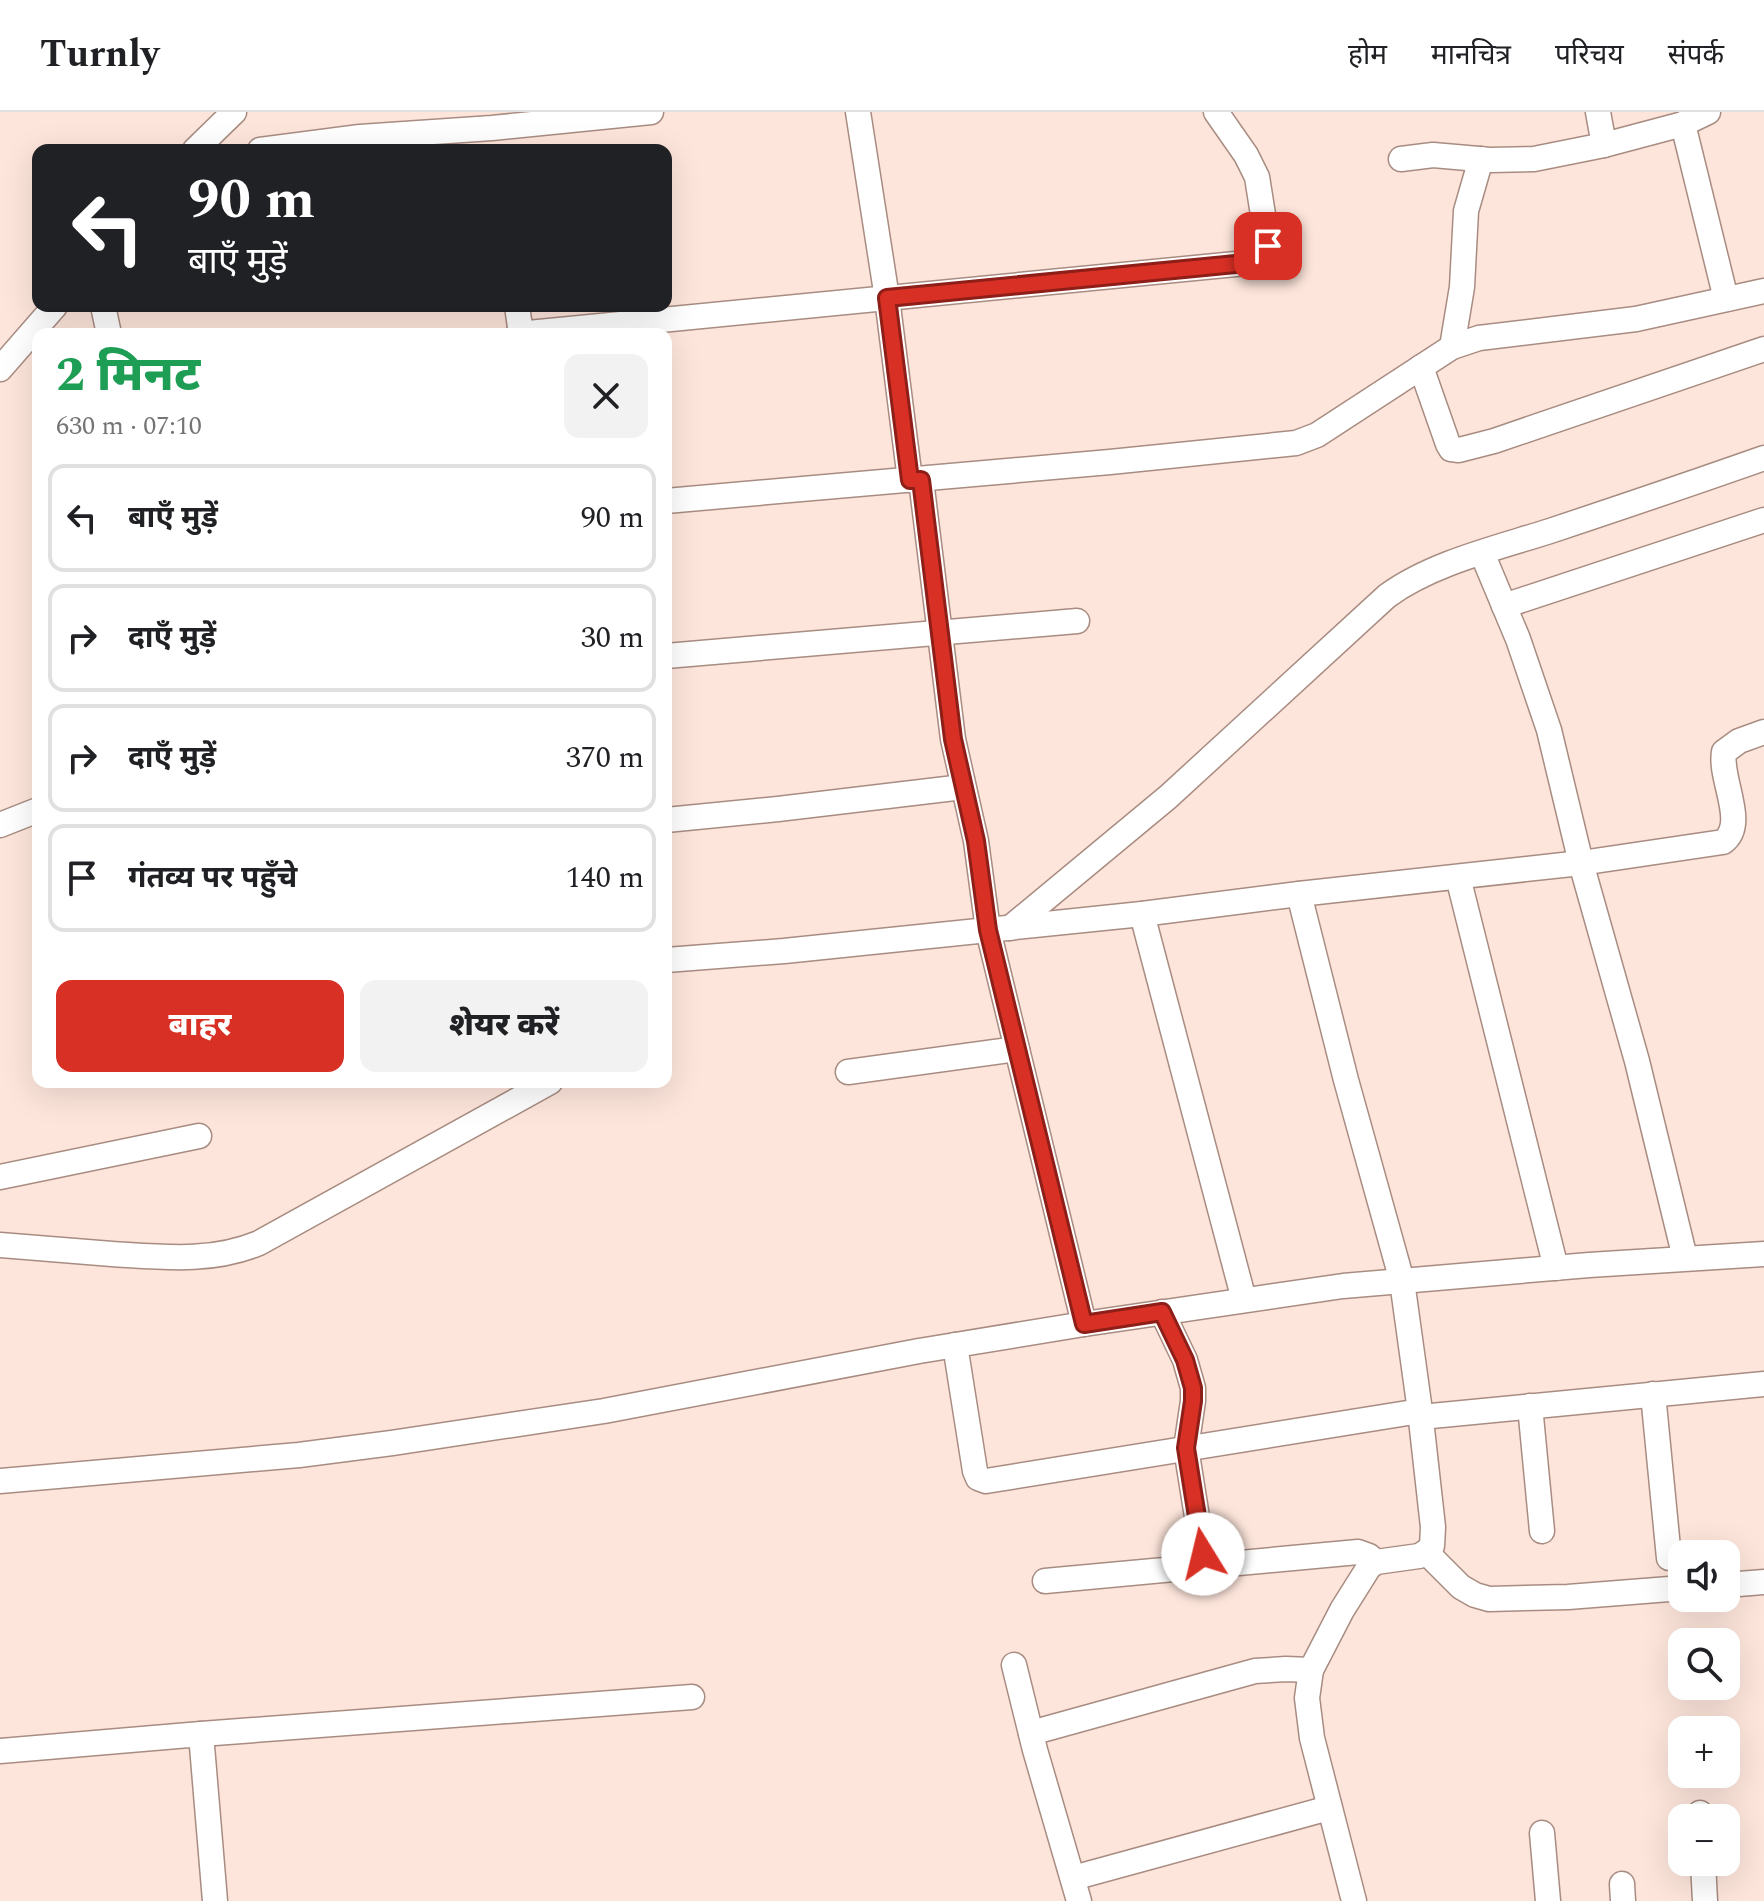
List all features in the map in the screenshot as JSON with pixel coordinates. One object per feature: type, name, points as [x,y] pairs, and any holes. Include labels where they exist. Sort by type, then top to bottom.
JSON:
[{"type":"street","points":[[201,144],[234,112]]},
{"type":"street","points":[[306,144],[360,137],[492,130],[651,112]]},
{"type":"street","points":[[858,112],[940,632],[953,739],[999,929],[1017,1049],[1084,1324]]},
{"type":"street","points":[[581,328],[1262,260],[1267,253],[1267,236],[1257,177],[1246,155],[1216,112]]},
{"type":"street","points":[[1598,112],[1604,145]]},
{"type":"street","points":[[1401,159],[1433,155],[1534,159],[1683,124],[1708,112]]},
{"type":"street","points":[[1683,124],[1726,299]]},
{"type":"street","points":[[1452,347],[1462,287],[1466,211],[1481,159]]},
{"type":"street","points":[[672,500],[1296,443],[1317,435],[1452,347],[1479,338],[1636,319],[1764,291]]},
{"type":"street","points":[[36,328],[50,312]]},
{"type":"street","points":[[0,369],[32,332]]},
{"type":"street","points":[[1421,367],[1448,444],[1451,449],[1459,450],[1494,441],[1764,349]]},
{"type":"street","points":[[999,929],[1168,797],[1387,596],[1415,578],[1764,458]]},
{"type":"street","points":[[1504,606],[1764,520]]},
{"type":"street","points":[[1482,553],[1549,730],[1581,863],[1637,1061],[1685,1258]]},
{"type":"street","points":[[672,655],[1077,621]]},
{"type":"street","points":[[672,959],[1142,914],[1710,845],[1730,837],[1733,828],[1724,752],[1730,746],[1764,732]]},
{"type":"street","points":[[672,819],[963,787]]},
{"type":"street","points":[[0,825],[32,812]]},
{"type":"street","points":[[1458,877],[1556,1268]]},
{"type":"street","points":[[1299,894],[1346,1080],[1402,1281],[1433,1527],[1432,1546],[1426,1552],[1419,1556],[1376,1562],[1369,1567],[1311,1670],[1307,1698],[1312,1738],[1354,1901]]},
{"type":"street","points":[[1142,914],[1244,1300]]},
{"type":"street","points":[[848,1072],[1017,1049]]},
{"type":"street","points":[[0,1245],[172,1258],[203,1257],[243,1249],[539,1088]]},
{"type":"street","points":[[0,1177],[199,1136]]},
{"type":"street","points":[[0,1481],[299,1455],[392,1443],[604,1411],[955,1345],[1343,1286],[1764,1254]]},
{"type":"street","points":[[1162,1312],[1191,1376],[1193,1401],[1186,1448],[1204,1560]]},
{"type":"street","points":[[955,1345],[975,1471],[978,1478],[986,1481],[1420,1414],[1764,1384]]},
{"type":"street","points":[[1653,1394],[1668,1548]]},
{"type":"street","points":[[1530,1406],[1542,1531]]},
{"type":"street","points":[[1045,1581],[1204,1560],[1358,1552],[1376,1562]]},
{"type":"street","points":[[1426,1552],[1461,1587],[1489,1599],[1668,1589]]},
{"type":"street","points":[[1740,1584],[1764,1582]]},
{"type":"street","points":[[1014,1665],[1076,1890],[1329,1808]]},
{"type":"street","points":[[1031,1733],[1255,1671],[1311,1670]]},
{"type":"street","points":[[0,1751],[692,1697]]},
{"type":"street","points":[[201,1734],[215,1901]]},
{"type":"street","points":[[1542,1833],[1548,1901]]},
{"type":"street","points":[[1704,1876],[1705,1901]]},
{"type":"route","points":[[1203,1554],[1186,1448],[1193,1401],[1191,1376],[1162,1312],[1084,1324],[988,930],[972,817],[953,739],[921,480],[910,480],[887,298],[1256,262],[1262,260],[1268,246]]}]
